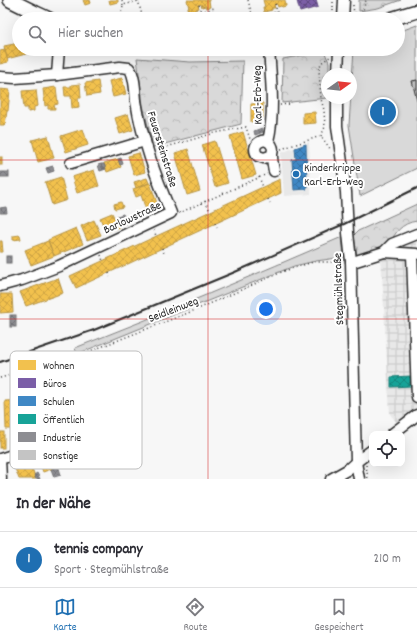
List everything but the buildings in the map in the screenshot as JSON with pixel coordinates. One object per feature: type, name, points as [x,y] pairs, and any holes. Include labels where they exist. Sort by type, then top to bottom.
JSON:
[{"type":"main road","points":[[10,0],[34,12]]},
{"type":"main road","points":[[405,15],[417,11]]},
{"type":"street","points":[[343,12],[344,0]]},
{"type":"street","points":[[0,77],[15,78],[57,75],[59,56]]},
{"type":"street","name":"Karl-Erb-Weg","points":[[269,56],[272,106],[267,130],[274,171]]},
{"type":"street","points":[[336,56],[337,68]]},
{"type":"street","name":"Feuersteinstraße","points":[[57,75],[120,67],[129,68],[133,74],[138,113],[148,152],[171,213]]},
{"type":"street","name":"Stegmühlstraße","points":[[337,104],[337,126],[346,192],[351,261],[356,462],[359,479]]},
{"type":"street","name":"Karl-Erb-Weg","points":[[256,145],[260,141],[266,140],[271,148]]},
{"type":"street","points":[[71,163],[145,141]]},
{"type":"street","points":[[256,145],[255,151],[258,156],[264,158],[270,156],[271,148]]},
{"type":"street","name":"Barlowstraße","points":[[0,286],[22,280],[59,266],[171,213]]},
{"type":"street","points":[[384,252],[392,244],[417,234]]},
{"type":"street","points":[[351,261],[356,261],[384,252],[414,254],[417,397]]},
{"type":"street","points":[[396,431],[417,415]]},
{"type":"street","points":[[331,479],[347,470],[369,452]]},
{"type":"street","points":[[1,479],[0,459],[10,456]]},
{"type":"path","points":[[122,0],[122,12]]},
{"type":"path","points":[[123,5],[138,0],[141,12]]},
{"type":"path","points":[[248,0],[251,12]]},
{"type":"path","points":[[333,12],[334,0]]},
{"type":"path","points":[[353,0],[354,12]]},
{"type":"path","points":[[362,12],[366,0]]},
{"type":"path","points":[[275,4],[277,12]]},
{"type":"path","points":[[199,5],[201,12],[214,8]]},
{"type":"path","points":[[271,148],[280,149],[321,136],[325,128],[319,71],[321,63],[330,56]]},
{"type":"path","points":[[272,106],[290,104],[292,102]]},
{"type":"path","points":[[148,152],[215,133],[246,127],[250,141],[256,145]]},
{"type":"path","points":[[321,136],[337,159],[342,161]]},
{"type":"path","name":"Barlowstraße","points":[[171,213],[180,213],[274,171]]},
{"type":"path","points":[[259,177],[263,187]]},
{"type":"path","points":[[268,199],[270,204]]},
{"type":"path","points":[[205,201],[210,211]]},
{"type":"path","points":[[215,223],[217,227]]},
{"type":"path","points":[[162,248],[164,253]]},
{"type":"path","name":"Seidleinweg","points":[[88,351],[198,309],[284,271],[313,262],[351,261]]},
{"type":"path","points":[[109,273],[110,277]]},
{"type":"path","name":"Seidleinweg","points":[[0,378],[10,375]]},
{"type":"shaded area","name":"Kinderkrippe Karl-Erb-Weg","points":[[309,142],[311,194],[284,196],[281,153]]},
{"type":"shaded area","points":[[417,241],[417,410],[398,424],[390,414],[381,255]]},
{"type":"green space","points":[[359,0],[401,0],[378,8],[359,11]]},
{"type":"green space","points":[[417,25],[417,168],[360,196],[349,125],[350,104],[357,104],[357,68],[353,68],[354,56],[405,56],[405,29]]},
{"type":"green space","points":[[298,56],[326,56],[329,62],[329,68],[321,68],[321,99],[282,103],[283,59]]},
{"type":"green space","points":[[137,58],[190,62],[243,61],[241,124],[153,147],[143,105]]},
{"type":"green space","points":[[417,204],[417,221],[411,222],[399,229],[388,246],[373,250],[367,256],[357,257],[354,235],[358,231]]},
{"type":"green space","points":[[342,237],[344,257],[294,266],[84,351],[76,351],[75,348],[209,294]]},
{"type":"railway","points":[[32,351],[94,330],[235,272],[344,224],[417,188]]},
{"type":"railway","points":[[0,362],[10,359]]},
{"type":"place","name":"tennis company","points":[[383,112]]},
{"type":"place","name":"Kinderkrippe Karl-Erb-Weg","points":[[296,174]]}]
